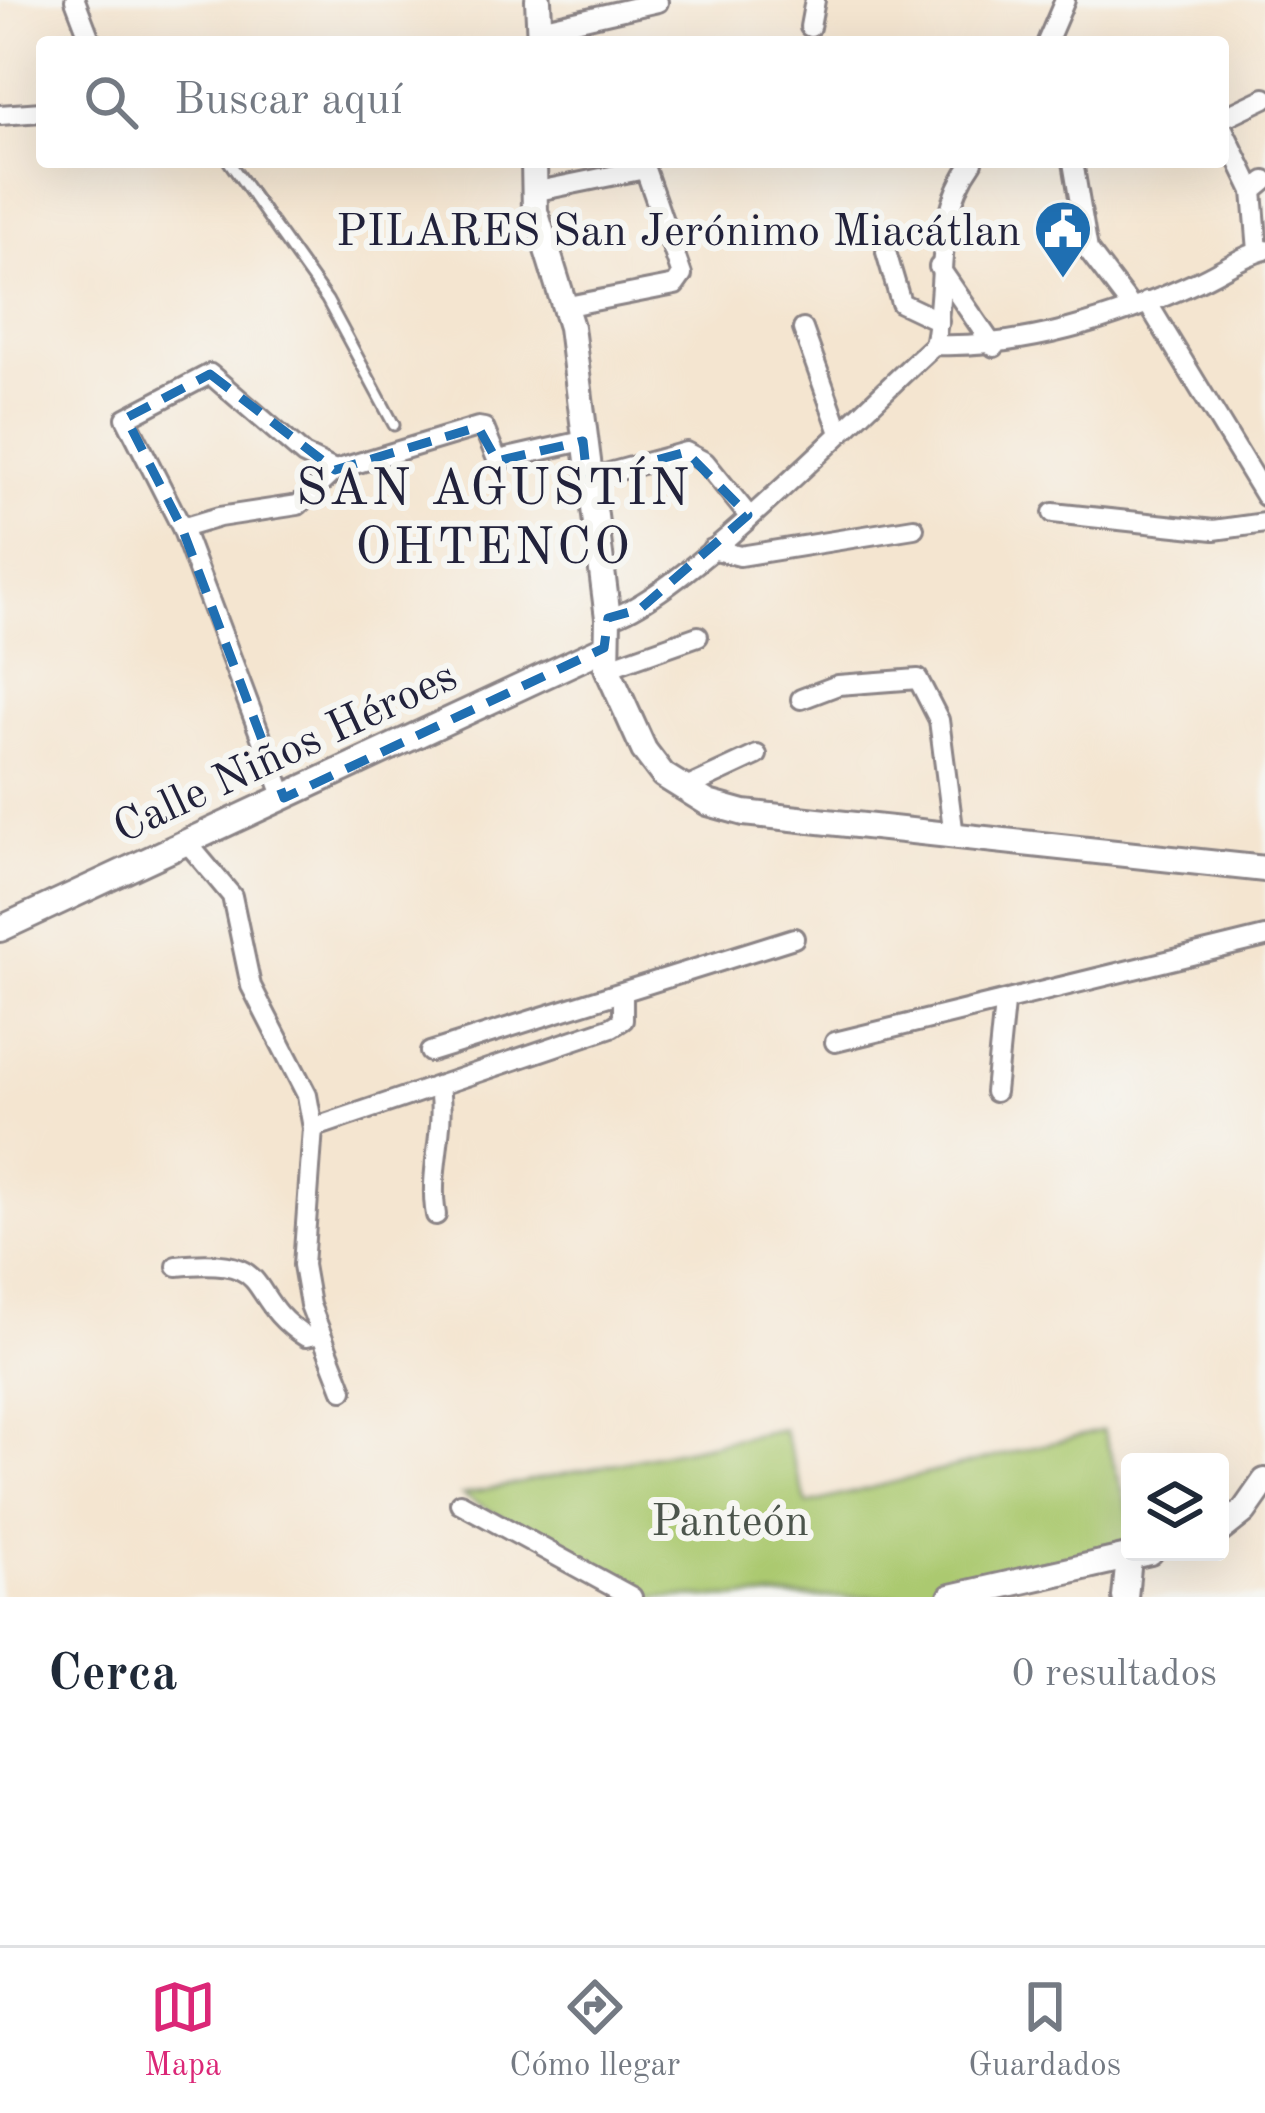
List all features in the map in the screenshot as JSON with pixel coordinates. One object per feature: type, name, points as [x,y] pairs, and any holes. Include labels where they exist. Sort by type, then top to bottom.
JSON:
[{"type":"street","points":[[75,0],[89,36]]},
{"type":"street","points":[[538,0],[540,35],[658,2]]},
{"type":"street","points":[[810,27],[815,0]]},
{"type":"street","points":[[1059,33],[1065,0]]},
{"type":"street","points":[[1229,115],[1265,98]]},
{"type":"street","points":[[0,115],[36,112]]},
{"type":"street","points":[[934,345],[994,347],[1139,305],[1261,250],[1259,186],[1229,138]]},
{"type":"street","points":[[534,168],[533,192],[568,307],[608,618],[606,658],[644,750],[682,790],[744,813],[1265,869]]},
{"type":"street","points":[[608,618],[640,609],[712,549],[934,345],[948,212],[970,168]]},
{"type":"street","points":[[1074,168],[1088,250],[1139,305],[1265,496]]},
{"type":"street","points":[[533,192],[645,173],[681,281],[568,307]]},
{"type":"street","points":[[886,253],[901,303],[939,321]]},
{"type":"street","points":[[939,267],[994,347]]},
{"type":"street","points":[[803,329],[839,430]]},
{"type":"street","points":[[284,798],[182,529],[126,418],[211,374],[304,455],[334,470]]},
{"type":"street","points":[[182,529],[298,505],[334,470],[478,427],[484,428],[496,457],[503,459],[583,441]]},
{"type":"street","points":[[587,479],[686,452],[705,462],[748,515]]},
{"type":"street","points":[[1053,513],[1214,530],[1265,523]]},
{"type":"street","points":[[712,549],[740,556],[914,528]]},
{"type":"street","points":[[606,658],[698,635]]},
{"type":"street","name":"Calle Niños Héroes","points":[[0,929],[185,840],[606,658]]},
{"type":"street","points":[[801,699],[838,685],[918,679],[939,720],[953,836]]},
{"type":"street","points":[[682,790],[757,755]]},
{"type":"street","points":[[185,840],[232,896],[251,986],[297,1068],[313,1128],[303,1264],[320,1334],[343,1390]]},
{"type":"street","points":[[835,1042],[1265,937]]},
{"type":"street","points":[[430,1052],[794,938]]},
{"type":"street","points":[[313,1128],[623,1020],[623,993]]},
{"type":"street","points":[[995,1092],[1004,1004]]},
{"type":"street","points":[[436,1215],[432,1191],[441,1147],[439,1087]]},
{"type":"street","points":[[177,1266],[222,1261],[240,1266],[262,1285],[292,1328],[306,1337],[320,1334]]},
{"type":"street","points":[[1229,1523],[1244,1511],[1265,1480]]},
{"type":"street","points":[[460,1503],[632,1597]]},
{"type":"street","points":[[951,1597],[1121,1559]]},
{"type":"street","points":[[1125,1597],[1138,1561]]},
{"type":"lane","points":[[233,168],[327,300],[394,425]]},
{"type":"highlighted area","points":[[210,374],[335,470],[478,427],[497,461],[583,441],[587,479],[686,452],[748,515],[640,609],[608,618],[604,648],[284,798],[182,528],[126,418]]},
{"type":"green space","name":"Panteón","points":[[783,1429],[807,1504],[1103,1430],[1121,1487],[1121,1547],[926,1597],[646,1597],[462,1495]]},
{"type":"place","name":"PILARES San Jerónimo Miacátlan","points":[[1063,280]]},
{"type":"district","name":"SAN AGUSTÍN OHTENCO","points":[[494,515]]}]
